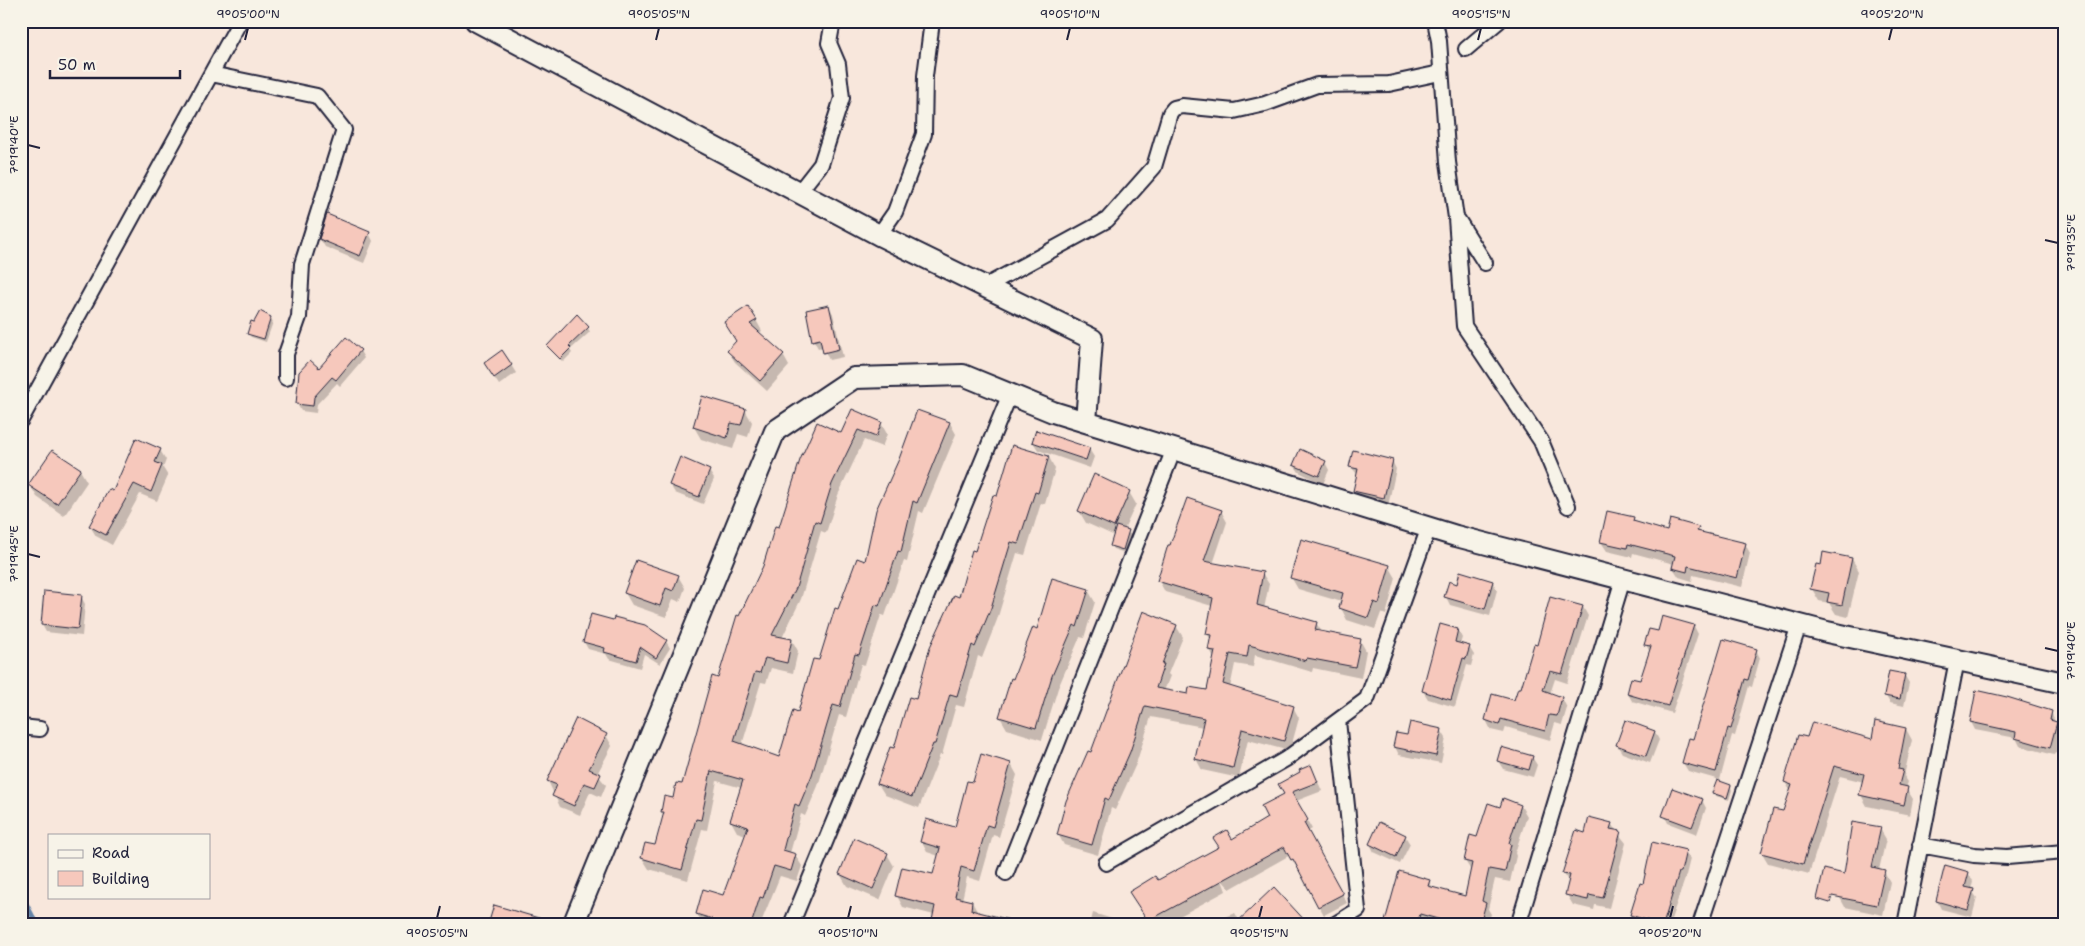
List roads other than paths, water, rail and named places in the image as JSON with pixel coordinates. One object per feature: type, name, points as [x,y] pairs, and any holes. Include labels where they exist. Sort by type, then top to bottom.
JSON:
[{"type":"street","points":[[21,420],[240,21]]},
{"type":"street","points":[[476,21],[879,235],[1092,339],[1086,422]]},
{"type":"street","points":[[799,192],[821,164],[842,98],[838,64],[828,43],[833,21]]},
{"type":"street","points":[[879,235],[895,212],[924,134],[925,76],[932,21]]},
{"type":"street","points":[[1435,21],[1448,162],[1456,218],[1464,326],[1541,441],[1568,506]]},
{"type":"street","points":[[1466,49],[1499,21]]},
{"type":"street","points":[[984,287],[1107,220],[1154,167],[1170,113],[1174,108],[1182,106],[1234,111],[1265,104],[1317,85],[1389,84],[1440,73]]},
{"type":"street","points":[[211,74],[317,96],[344,130],[302,264],[299,317],[286,354],[286,378]]},
{"type":"street","points":[[1456,218],[1485,263]]},
{"type":"street","points":[[573,925],[775,431],[854,378],[964,375],[1053,412],[1429,528],[1799,625],[2064,683]]},
{"type":"street","points":[[791,925],[1010,394]]},
{"type":"street","points":[[1006,873],[1174,449]]},
{"type":"street","points":[[1106,863],[1286,759],[1367,699],[1429,528]]},
{"type":"street","points":[[1520,919],[1624,579]]},
{"type":"street","points":[[1700,925],[1799,625]]},
{"type":"street","points":[[1905,925],[1957,660]]},
{"type":"street","points":[[1334,925],[1358,910],[1338,720]]},
{"type":"street","points":[[21,727],[40,729]]},
{"type":"street","points":[[1920,845],[1974,855],[1999,856],[2064,852]]},
{"type":"waterway","points":[[21,894],[37,925]]}]
